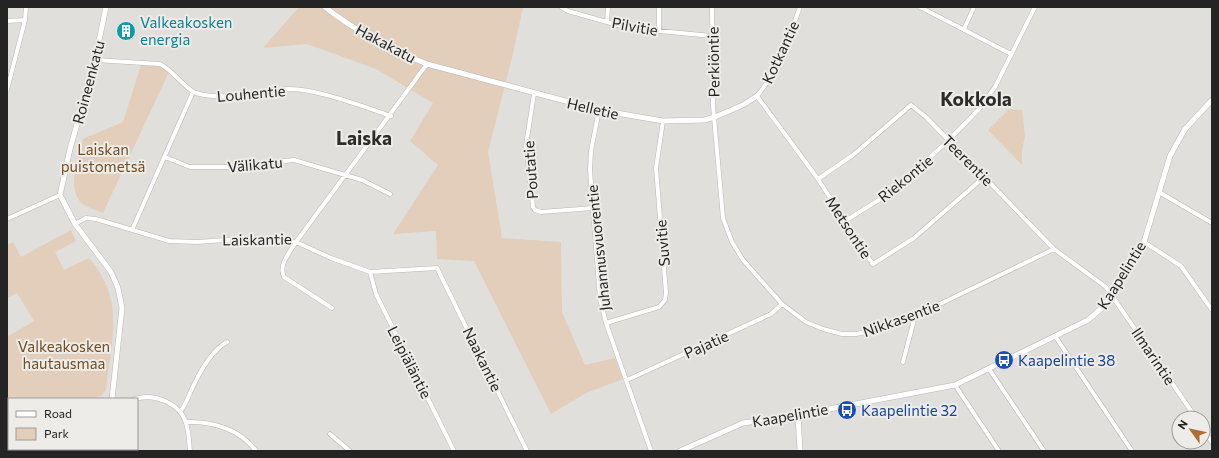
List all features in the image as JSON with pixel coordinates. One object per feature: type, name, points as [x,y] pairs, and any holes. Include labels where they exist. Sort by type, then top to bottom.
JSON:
[{"type":"street","points":[[7,90],[25,20],[26,7]]},
{"type":"street","name":"Roineenkatu","points":[[60,195],[70,149],[94,60],[106,7]]},
{"type":"street","name":"Hakakatu","points":[[325,7],[358,30],[404,55],[427,64]]},
{"type":"street","name":"Pilvitie","points":[[561,7],[568,11],[628,28],[712,36]]},
{"type":"street","points":[[607,22],[608,7]]},
{"type":"street","points":[[659,7],[659,31]]},
{"type":"street","name":"Perkiöntie","points":[[712,7],[715,117]]},
{"type":"street","name":"Kotkantie","points":[[757,96],[766,86],[776,68],[800,7]]},
{"type":"street","points":[[920,7],[1012,54]]},
{"type":"street","points":[[964,29],[974,7]]},
{"type":"street","name":"Riekontie","points":[[845,221],[890,193],[948,141],[979,109],[995,87],[1035,7]]},
{"type":"street","points":[[7,21],[25,20]]},
{"type":"street","name":"Louhentie","points":[[94,60],[160,64],[168,68],[193,92],[212,97],[291,89],[353,103],[391,116]]},
{"type":"street","name":"Helletie","points":[[427,64],[534,94],[599,110],[663,121],[704,120],[738,108],[757,96]]},
{"type":"street","name":"Laiskantie","points":[[75,224],[86,218],[96,219],[169,241],[197,242],[254,238],[296,242],[391,116],[427,64]]},
{"type":"street","points":[[132,230],[193,92]]},
{"type":"street","name":"Poutatie","points":[[534,94],[526,145],[533,207],[535,210],[541,212],[593,208]]},
{"type":"street","name":"Metsontie","points":[[757,96],[818,179],[873,264],[914,238],[984,177]]},
{"type":"street","name":"Kaapelintie","points":[[681,451],[738,425],[955,385],[1055,336],[1096,314],[1103,307],[1144,242],[1170,156],[1185,129],[1212,100]]},
{"type":"street","name":"Teerentie","points":[[818,179],[854,155],[911,105],[926,117],[1054,249],[1106,287],[1110,295]]},
{"type":"street","name":"Juhannusvuorentie","points":[[599,110],[591,151],[590,170],[600,299],[606,323],[651,451]]},
{"type":"street","name":"Nikkasentie","points":[[715,117],[721,204],[723,218],[732,242],[743,260],[782,304],[806,322],[823,329],[842,334],[856,334],[870,331],[915,316],[1054,249]]},
{"type":"street","name":"Suvitie","points":[[606,323],[659,307],[665,300],[666,292],[656,168],[663,121]]},
{"type":"street","name":"Välikatu","points":[[165,158],[190,167],[230,167],[294,160],[362,180],[390,194]]},
{"type":"street","points":[[1159,192],[1212,223]]},
{"type":"street","points":[[7,217],[60,195],[75,224],[112,272],[118,288],[122,314],[112,398]]},
{"type":"street","points":[[332,308],[284,276],[282,266],[296,242],[331,258],[370,272]]},
{"type":"street","points":[[1144,242],[1181,266],[1212,310]]},
{"type":"street","name":"Naakantie","points":[[370,272],[437,268],[527,451]]},
{"type":"street","name":"Leipiäläntie","points":[[370,272],[376,294],[454,451]]},
{"type":"street","name":"Ilmarintie","points":[[1110,295],[1190,410]]},
{"type":"street","name":"Pajatie","points":[[626,380],[771,314],[782,304]]},
{"type":"street","points":[[903,362],[915,316]]},
{"type":"street","points":[[1055,336],[1132,451]]},
{"type":"street","points":[[180,412],[185,406],[190,393],[212,355],[219,346],[227,342]]},
{"type":"street","points":[[989,369],[1044,451]]},
{"type":"street","points":[[955,385],[999,451]]},
{"type":"street","points":[[138,399],[149,397],[159,398],[172,405],[180,412],[186,422],[190,451]]},
{"type":"street","points":[[798,415],[800,451]]},
{"type":"street","points":[[186,422],[197,421],[221,426],[235,432],[256,451]]},
{"type":"street","points":[[330,434],[350,451]]},
{"type":"green space","points":[[299,7],[523,7],[512,58],[488,152],[502,238],[561,242],[562,312],[585,365],[615,358],[623,379],[586,393],[551,414],[474,261],[437,259],[436,231],[393,234],[438,165],[410,141],[433,103],[376,69],[307,44],[263,48]]},
{"type":"green space","name":"Laiskan puistometsä","points":[[141,65],[161,67],[169,72],[103,213],[83,204],[78,198],[75,190],[75,173],[83,139],[123,122]]},
{"type":"green space","points":[[1009,109],[1022,110],[1025,136],[1022,150],[1022,165],[988,130]]},
{"type":"green space","name":"Valkeakosken hautausmaa","points":[[71,230],[76,241],[55,252],[64,270],[89,258],[101,274],[108,290],[112,305],[113,337],[106,390],[101,396],[96,398],[8,398],[7,400],[7,337],[34,321],[17,293],[7,298],[7,245],[13,242],[21,257]]},
{"type":"place","name":"Valkeakosken energia","points":[[126,31]]},
{"type":"place","name":"Kaapelintie 38","points":[[1004,360]]},
{"type":"place","name":"Kaapelintie 32","points":[[847,410]]},
{"type":"district","name":"Kokkola","points":[[976,98]]},
{"type":"district","name":"Laiska","points":[[364,137]]}]
